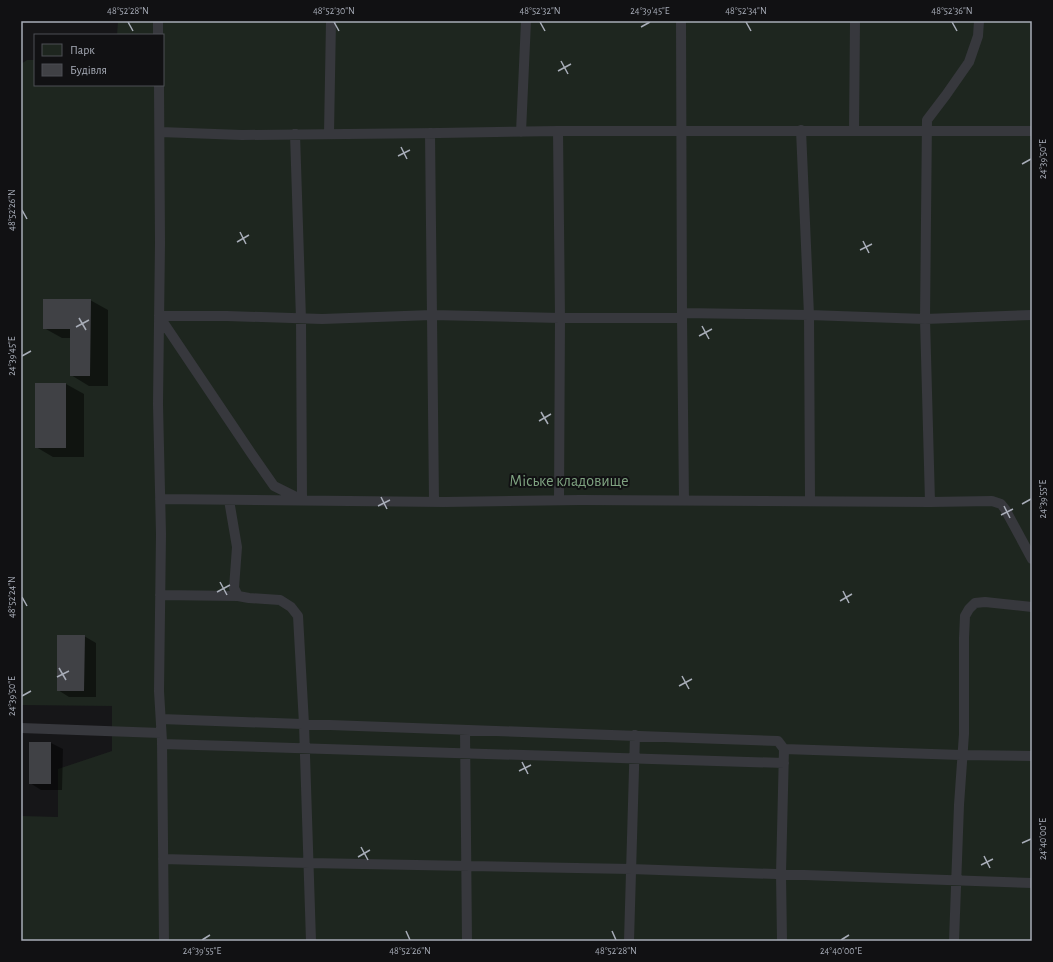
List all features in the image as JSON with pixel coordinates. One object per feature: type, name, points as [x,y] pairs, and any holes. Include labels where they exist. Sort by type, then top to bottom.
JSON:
[{"type":"lane","points":[[158,21],[158,34]]},
{"type":"lane","points":[[329,134],[331,21]]},
{"type":"lane","points":[[520,132],[526,21]]},
{"type":"lane","points":[[681,21],[684,501]]},
{"type":"lane","points":[[854,131],[855,21]]},
{"type":"lane","points":[[930,502],[925,319],[927,120],[969,62],[978,36],[979,21]]},
{"type":"lane","points":[[159,86],[159,691],[162,733],[164,941]]},
{"type":"lane","points":[[801,130],[809,315],[810,500]]},
{"type":"lane","points":[[558,131],[560,318],[559,500]]},
{"type":"lane","points":[[160,132],[242,135],[558,131],[1032,131]]},
{"type":"lane","points":[[430,133],[434,501]]},
{"type":"lane","points":[[294,134],[301,319],[302,500]]},
{"type":"lane","points":[[159,316],[227,316],[322,319],[432,315],[560,318],[809,315],[925,319],[1032,315]]},
{"type":"lane","points":[[159,316],[274,486],[302,500]]},
{"type":"lane","points":[[160,499],[434,501],[992,501],[1001,504],[1006,509],[1032,559]]},
{"type":"lane","points":[[229,500],[237,547],[234,588],[238,596]]},
{"type":"lane","points":[[160,595],[238,596],[280,600],[291,607],[298,616],[304,724],[311,941]]},
{"type":"lane","points":[[954,941],[959,805],[963,756],[965,616],[975,603],[985,602],[1032,607]]},
{"type":"lane","points":[[160,719],[778,741],[784,749],[781,874],[782,941]]},
{"type":"lane","points":[[21,728],[162,733]]},
{"type":"lane","points":[[465,730],[467,941]]},
{"type":"lane","points":[[629,941],[634,735]]},
{"type":"lane","points":[[162,744],[784,763]]},
{"type":"lane","points":[[784,749],[963,756],[1032,756]]},
{"type":"lane","points":[[163,859],[309,864],[631,869],[1032,883]]},
{"type":"green space","name":"Міське кладовище","points":[[118,21],[1032,21],[1032,941],[21,941],[21,816],[58,817],[58,769],[112,751],[112,706],[21,705],[21,64],[27,60],[34,60],[34,86],[164,86],[164,34],[117,34]]},
{"type":"building","points":[[43,299],[91,299],[90,376],[70,376],[70,329],[43,329]]},
{"type":"building","points":[[35,383],[66,383],[66,448],[35,448]]},
{"type":"building","points":[[57,635],[85,635],[84,691],[57,691]]},
{"type":"building","points":[[29,742],[51,742],[51,784],[29,784]]}]
